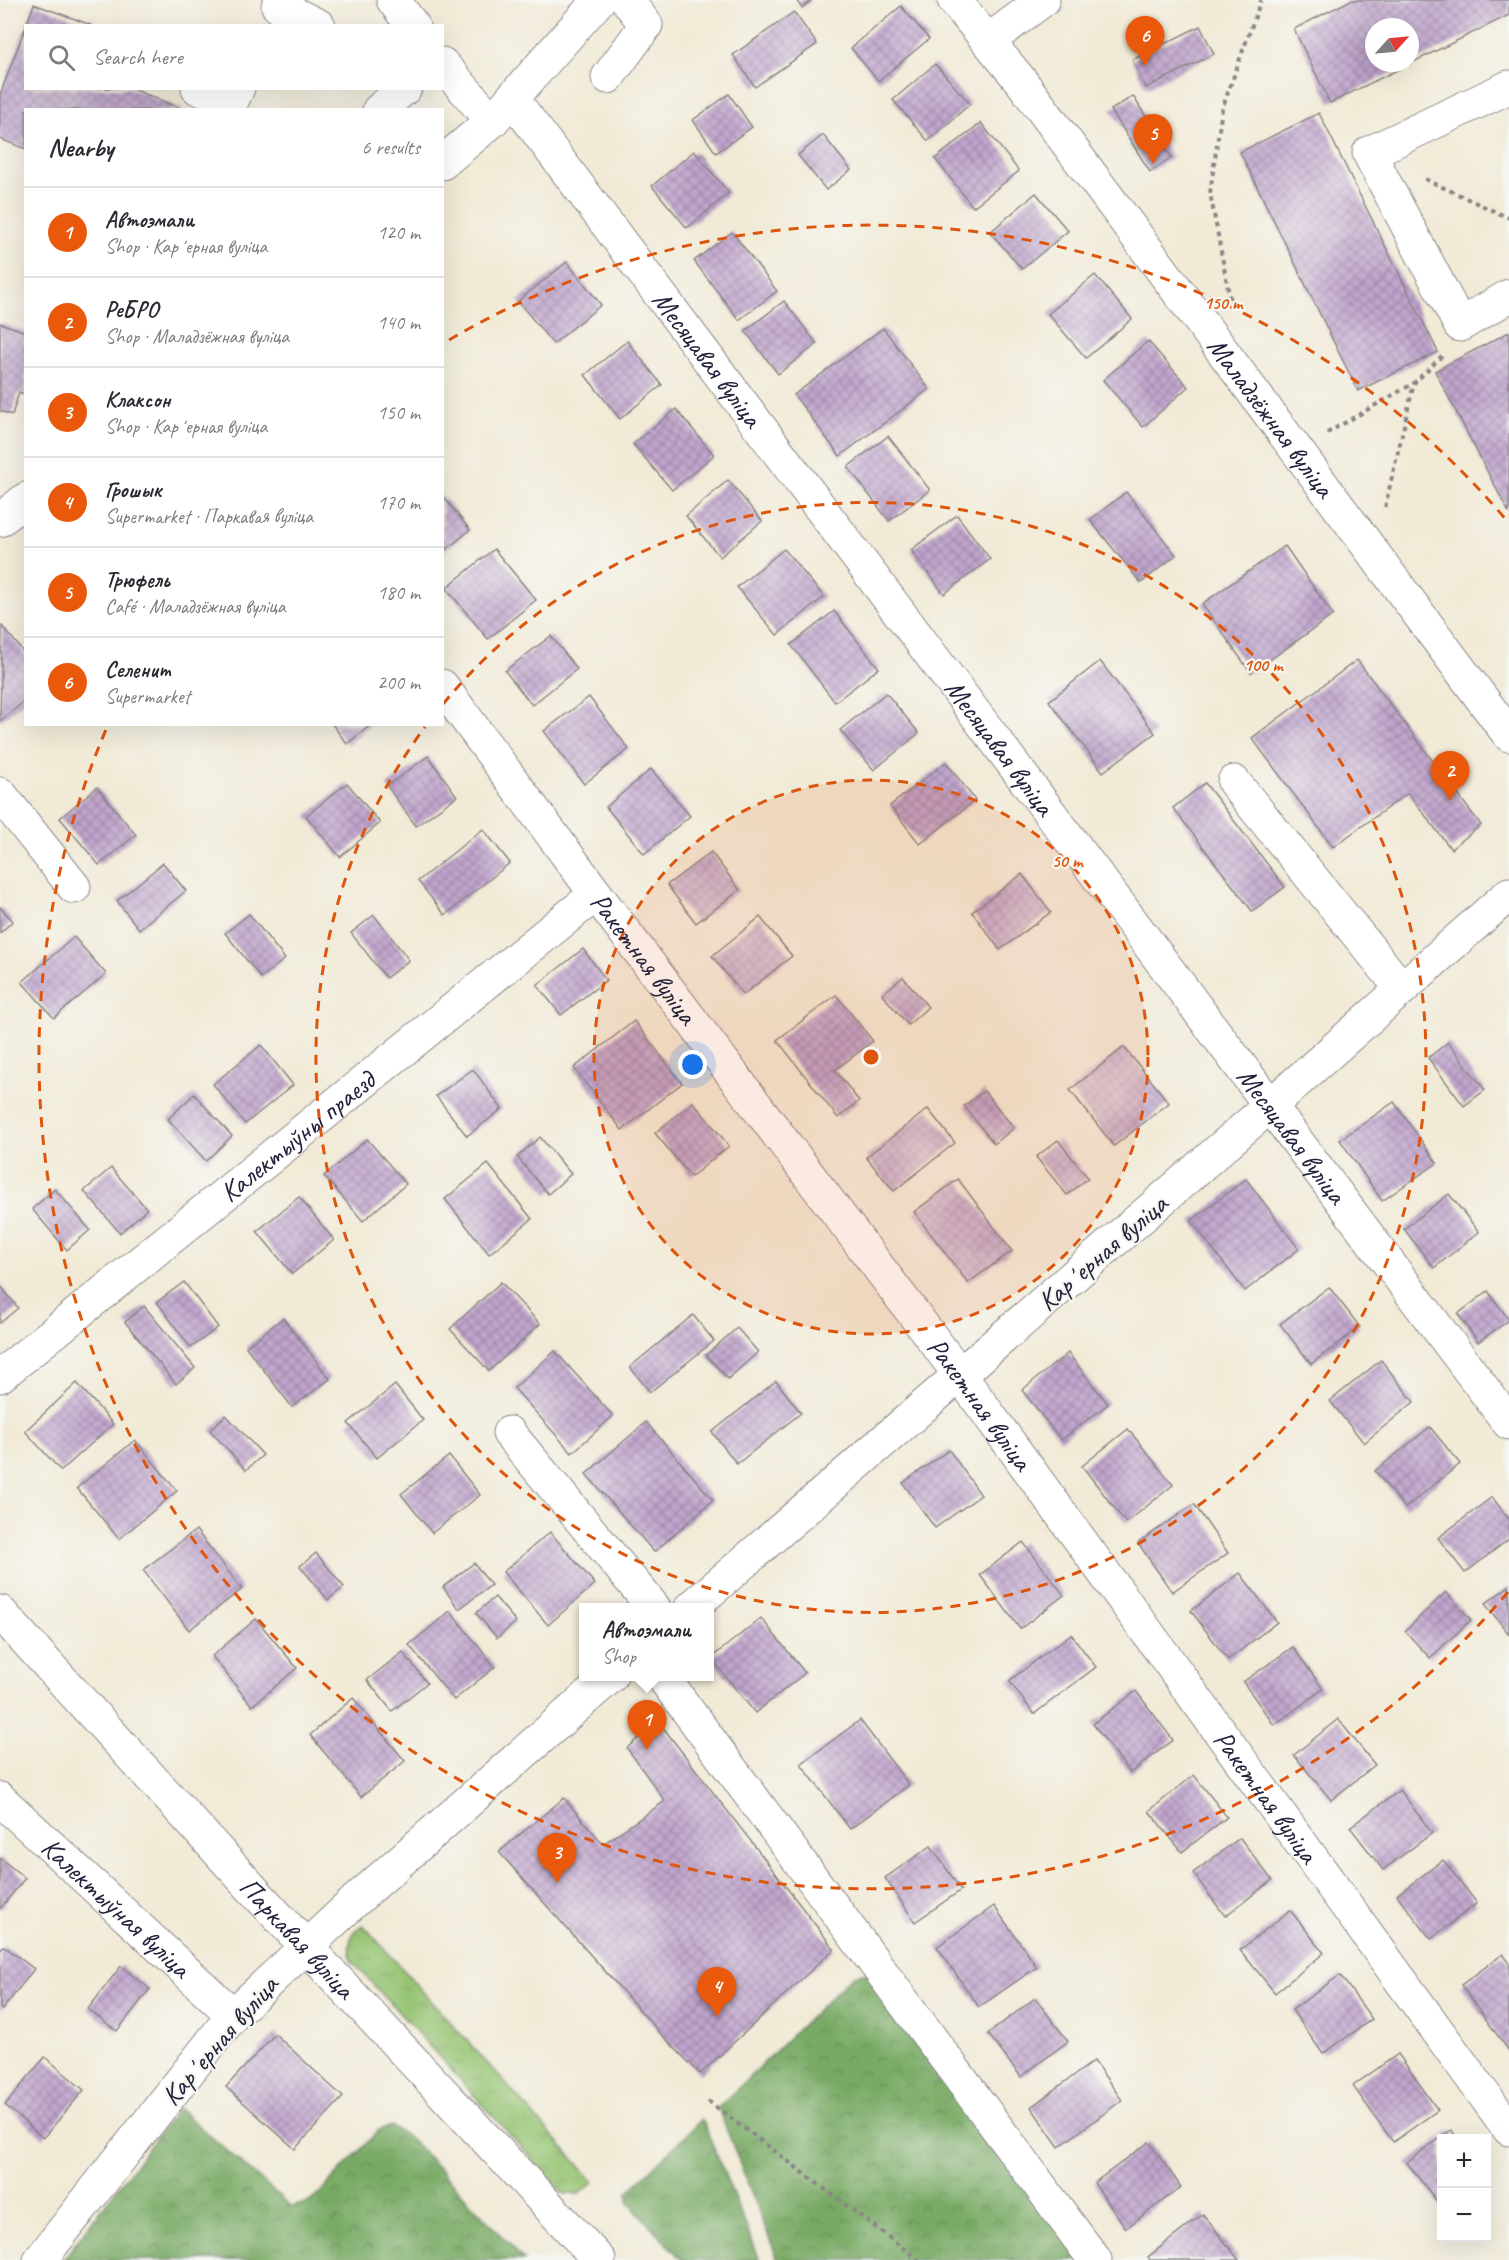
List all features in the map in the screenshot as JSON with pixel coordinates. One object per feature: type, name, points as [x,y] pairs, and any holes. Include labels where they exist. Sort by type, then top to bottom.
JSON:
[{"type":"street","points":[[393,0],[411,24]]},
{"type":"street","points":[[608,77],[646,25],[627,0]]},
{"type":"street","name":"Маладзёжная вуліца","points":[[954,0],[1021,81],[1509,735]]},
{"type":"street","points":[[987,41],[1043,0]]},
{"type":"street","points":[[444,161],[502,109],[583,5]]},
{"type":"street","points":[[276,10],[314,24]]},
{"type":"street","name":"Месяцавая вуліца","points":[[444,66],[502,109],[1233,1057],[1272,1104],[1509,1423]]},
{"type":"street","points":[[1509,87],[1369,153],[1460,325],[1509,296]]},
{"type":"street","points":[[203,90],[232,101],[237,90]]},
{"type":"street","points":[[381,108],[403,90]]},
{"type":"street","points":[[0,520],[24,501]]},
{"type":"street","name":"Ракетная вуліца","points":[[444,689],[960,1376],[1509,2129]]},
{"type":"street","points":[[1234,782],[1402,989]]},
{"type":"street","points":[[0,794],[74,887]]},
{"type":"street","name":"Калектыўны праезд","points":[[0,1377],[596,894]]},
{"type":"street","name":"Карʼерная вуліца","points":[[697,1603],[1272,1104],[1509,894]]},
{"type":"street","points":[[509,1433],[650,1603]]},
{"type":"street","name":"Паркавая вуліца","points":[[0,1612],[306,1946],[599,2260]]},
{"type":"street","name":"Карʼерная вуліца","points":[[40,2260],[233,2015],[465,1803],[606,1681]]},
{"type":"street","points":[[665,1681],[1095,2260]]},
{"type":"street","name":"Калектыўная вуліца","points":[[0,1799],[233,2015]]},
{"type":"path","points":[[1232,308],[1210,193],[1222,109],[1261,0]]},
{"type":"path","points":[[1320,437],[1414,382],[1449,349]]},
{"type":"path","points":[[1384,508],[1414,382]]},
{"type":"path","points":[[708,2101],[919,2260]]},
{"type":"green space","points":[[363,1925],[594,2182],[579,2194],[564,2194],[352,1961],[350,1941]]},
{"type":"green space","points":[[867,1972],[1086,2260],[778,2260],[718,2108],[853,1975]]},
{"type":"green space","points":[[178,2108],[292,2207],[312,2201],[379,2130],[392,2126],[413,2141],[524,2260],[63,2260]]},
{"type":"green space","points":[[702,2119],[760,2260],[682,2260],[628,2202],[628,2192]]},
{"type":"building","points":[[796,0],[812,0],[802,8]]},
{"type":"building","points":[[1351,0],[1509,0],[1509,15],[1419,59],[1419,18],[1365,18],[1365,72],[1393,72],[1330,103],[1294,29]]},
{"type":"building","points":[[34,4],[88,24],[27,24]]},
{"type":"building","points":[[901,6],[929,39],[878,81],[851,48]]},
{"type":"building","points":[[794,12],[817,44],[755,87],[733,55]]},
{"type":"building","points":[[1200,26],[1214,54],[1146,88],[1132,60]]},
{"type":"building","points":[[24,31],[24,90],[135,90],[180,108],[24,108],[24,148],[0,139],[0,95]]},
{"type":"building","points":[[935,64],[970,104],[928,141],[893,100]]},
{"type":"building","points":[[729,94],[752,127],[716,153],[693,120]]},
{"type":"building","points":[[1133,96],[1172,158],[1150,172],[1111,110]]},
{"type":"building","points":[[1319,113],[1438,352],[1358,391],[1240,152]]},
{"type":"building","points":[[981,123],[1019,171],[973,207],[935,159]]},
{"type":"building","points":[[823,135],[851,170],[826,190],[798,155]]},
{"type":"building","points":[[694,151],[729,193],[687,228],[652,186]]},
{"type":"building","points":[[1036,193],[1068,231],[1022,269],[990,232]]},
{"type":"building","points":[[732,232],[777,291],[739,320],[694,261]]},
{"type":"building","points":[[567,262],[601,305],[553,344],[518,301]]},
{"type":"building","points":[[1095,275],[1132,319],[1086,358],[1048,314]]},
{"type":"building","points":[[784,301],[817,344],[778,374],[745,331]]},
{"type":"building","points":[[0,323],[24,331],[24,394],[19,392],[12,415],[0,411]]},
{"type":"building","points":[[883,328],[929,389],[840,456],[794,395]]},
{"type":"building","points":[[1509,332],[1509,513],[1435,371]]},
{"type":"building","points":[[627,341],[662,385],[620,419],[585,375]]},
{"type":"building","points":[[1148,341],[1188,387],[1143,427],[1103,380]]},
{"type":"building","points":[[676,409],[714,455],[672,490],[633,444]]},
{"type":"building","points":[[888,436],[930,490],[889,521],[848,467]]},
{"type":"building","points":[[728,480],[762,521],[720,557],[686,516]]},
{"type":"building","points":[[1126,492],[1176,555],[1141,583],[1090,520]]},
{"type":"building","points":[[444,498],[470,530],[444,551]]},
{"type":"building","points":[[957,515],[990,559],[944,594],[911,550]]},
{"type":"building","points":[[1285,546],[1333,615],[1251,673],[1202,604]]},
{"type":"building","points":[[494,549],[536,600],[488,639],[446,588]]},
{"type":"building","points":[[784,549],[824,597],[777,635],[737,587]]},
{"type":"building","points":[[834,611],[879,668],[835,702],[791,645]]},
{"type":"building","points":[[2,626],[24,653],[24,702],[0,721]]},
{"type":"building","points":[[551,636],[577,669],[532,705],[505,671]]},
{"type":"building","points":[[1357,660],[1481,825],[1451,849],[1408,793],[1333,847],[1252,738]]},
{"type":"building","points":[[1100,661],[1155,733],[1103,772],[1049,701]]},
{"type":"building","points":[[886,693],[919,733],[874,770],[840,730]]},
{"type":"building","points":[[589,697],[629,749],[584,784],[544,731]]},
{"type":"building","points":[[334,726],[370,726],[347,744]]},
{"type":"building","points":[[428,756],[457,796],[416,826],[387,786]]},
{"type":"building","points":[[946,762],[975,800],[920,844],[890,806]]},
{"type":"building","points":[[651,769],[690,816],[644,854],[606,807]]},
{"type":"building","points":[[347,783],[380,823],[340,857],[306,816]]},
{"type":"building","points":[[1205,783],[1285,887],[1252,911],[1173,808]]},
{"type":"building","points":[[97,787],[136,835],[99,865],[60,818]]},
{"type":"building","points":[[483,829],[510,863],[445,915],[418,881]]},
{"type":"building","points":[[711,852],[740,890],[696,923],[667,885]]},
{"type":"building","points":[[163,863],[186,891],[139,929],[117,901]]},
{"type":"building","points":[[1022,874],[1051,912],[1000,950],[972,912]]},
{"type":"building","points":[[0,907],[13,921],[0,933]]},
{"type":"building","points":[[249,914],[285,959],[261,978],[225,933]]},
{"type":"building","points":[[374,915],[409,960],[386,978],[351,933]]},
{"type":"building","points":[[760,917],[792,956],[743,995],[712,956]]},
{"type":"building","points":[[74,937],[106,974],[54,1018],[22,982]]},
{"type":"building","points":[[583,949],[606,980],[561,1015],[537,985]]},
{"type":"building","points":[[903,977],[928,1007],[908,1025],[882,994]]},
{"type":"building","points":[[836,995],[873,1041],[835,1070],[859,1101],[838,1118],[777,1040]]},
{"type":"building","points":[[634,1021],[682,1083],[622,1130],[574,1068]]},
{"type":"building","points":[[1448,1042],[1485,1090],[1464,1106],[1428,1058]]},
{"type":"building","points":[[261,1045],[293,1085],[245,1124],[213,1084]]},
{"type":"building","points":[[1124,1047],[1169,1103],[1114,1146],[1070,1090]]},
{"type":"building","points":[[473,1069],[502,1109],[467,1136],[436,1096]]},
{"type":"building","points":[[984,1091],[1014,1128],[994,1144],[964,1106]]},
{"type":"building","points":[[194,1094],[232,1136],[206,1161],[168,1119]]},
{"type":"building","points":[[693,1102],[729,1146],[691,1177],[655,1133]]},
{"type":"building","points":[[1394,1102],[1437,1163],[1382,1201],[1340,1140]]},
{"type":"building","points":[[928,1109],[955,1143],[894,1191],[866,1157]]},
{"type":"building","points":[[540,1137],[571,1174],[548,1194],[517,1157]]},
{"type":"building","points":[[367,1139],[406,1184],[363,1221],[324,1176]]},
{"type":"building","points":[[1058,1140],[1088,1178],[1067,1195],[1036,1157]]},
{"type":"building","points":[[488,1164],[532,1219],[489,1254],[445,1199]]},
{"type":"building","points":[[111,1168],[147,1209],[120,1233],[84,1191]]},
{"type":"building","points":[[958,1179],[1012,1251],[968,1283],[914,1212]]},
{"type":"building","points":[[1246,1179],[1299,1249],[1245,1291],[1191,1221]]},
{"type":"building","points":[[55,1189],[90,1230],[67,1250],[32,1209]]},
{"type":"building","points":[[1449,1194],[1479,1232],[1434,1268],[1404,1229]]},
{"type":"building","points":[[299,1197],[334,1240],[292,1274],[257,1231]]},
{"type":"building","points":[[184,1282],[218,1327],[191,1348],[157,1302]]},
{"type":"building","points":[[501,1282],[540,1324],[489,1371],[450,1329]]},
{"type":"building","points":[[0,1285],[18,1308],[0,1323]]},
{"type":"building","points":[[1329,1287],[1360,1327],[1311,1364],[1280,1324]]},
{"type":"building","points":[[1488,1291],[1509,1320],[1478,1342],[1458,1314]]},
{"type":"building","points":[[144,1306],[195,1368],[176,1384],[125,1322]]},
{"type":"building","points":[[693,1315],[714,1341],[650,1392],[630,1367]]},
{"type":"building","points":[[283,1318],[330,1379],[292,1407],[246,1347]]},
{"type":"building","points":[[737,1328],[758,1352],[728,1379],[706,1355]]},
{"type":"building","points":[[555,1351],[613,1416],[572,1453],[514,1388]]},
{"type":"building","points":[[1068,1353],[1108,1404],[1061,1440],[1022,1390]]},
{"type":"building","points":[[1381,1360],[1414,1402],[1364,1443],[1330,1401]]},
{"type":"building","points":[[776,1381],[801,1413],[737,1464],[712,1432]]},
{"type":"building","points":[[77,1383],[113,1424],[61,1471],[25,1431]]},
{"type":"building","points":[[395,1385],[423,1420],[377,1458],[348,1423]]},
{"type":"building","points":[[226,1415],[263,1455],[246,1470],[210,1430]]},
{"type":"building","points":[[646,1422],[713,1500],[654,1552],[586,1474]]},
{"type":"building","points":[[1430,1427],[1460,1464],[1405,1508],[1375,1471]]},
{"type":"building","points":[[1128,1429],[1173,1485],[1126,1523],[1082,1466]]},
{"type":"building","points":[[135,1440],[177,1491],[119,1539],[77,1488]]},
{"type":"building","points":[[949,1450],[981,1495],[935,1528],[903,1483]]},
{"type":"building","points":[[449,1456],[480,1495],[432,1533],[401,1494]]},
{"type":"building","points":[[1492,1497],[1509,1519],[1509,1539],[1465,1573],[1438,1538]]},
{"type":"building","points":[[1194,1504],[1228,1553],[1172,1592],[1138,1543]]},
{"type":"building","points":[[196,1530],[242,1589],[189,1630],[143,1570]]},
{"type":"building","points":[[550,1532],[595,1584],[548,1625],[503,1572]]},
{"type":"building","points":[[1023,1542],[1064,1595],[1020,1629],[980,1575]]},
{"type":"building","points":[[316,1553],[344,1587],[328,1600],[300,1566]]},
{"type":"building","points":[[474,1563],[491,1585],[459,1609],[443,1587]]},
{"type":"building","points":[[1240,1573],[1277,1622],[1228,1660],[1191,1611]]},
{"type":"building","points":[[1509,1586],[1509,1634],[1485,1604]]},
{"type":"building","points":[[1446,1592],[1471,1620],[1430,1658],[1405,1631]]},
{"type":"building","points":[[495,1597],[516,1622],[497,1638],[476,1613]]},
{"type":"building","points":[[450,1611],[495,1667],[454,1700],[409,1645]]},
{"type":"building","points":[[761,1618],[805,1673],[755,1713],[714,1662],[714,1656]]},
{"type":"building","points":[[256,1619],[297,1668],[252,1706],[212,1656]]},
{"type":"building","points":[[1071,1634],[1096,1667],[1034,1714],[1009,1681]]},
{"type":"building","points":[[1293,1647],[1323,1689],[1274,1725],[1243,1682]]},
{"type":"building","points":[[403,1652],[427,1683],[392,1711],[367,1680]]},
{"type":"building","points":[[1136,1691],[1173,1740],[1130,1773],[1093,1724]]},
{"type":"building","points":[[353,1698],[405,1761],[361,1797],[310,1735]]},
{"type":"building","points":[[1338,1719],[1375,1765],[1331,1800],[1294,1755]]},
{"type":"building","points":[[860,1720],[909,1785],[850,1829],[801,1764]]},
{"type":"building","points":[[658,1721],[834,1949],[700,2074],[660,2033],[499,1852],[564,1798],[603,1844],[665,1801],[627,1748]]},
{"type":"building","points":[[1194,1775],[1227,1817],[1182,1852],[1149,1811]]},
{"type":"building","points":[[1400,1790],[1432,1833],[1383,1870],[1350,1827]]},
{"type":"building","points":[[1240,1838],[1272,1880],[1225,1916],[1193,1873]]},
{"type":"building","points":[[931,1846],[961,1890],[915,1922],[885,1878]]},
{"type":"building","points":[[0,1858],[25,1878],[0,1909]]},
{"type":"building","points":[[1443,1860],[1477,1903],[1431,1939],[1397,1895]]},
{"type":"building","points":[[994,1906],[1037,1967],[979,2007],[937,1947]]},
{"type":"building","points":[[1290,1910],[1324,1953],[1275,1993],[1240,1950]]},
{"type":"building","points":[[4,1946],[34,1969],[2,2010],[0,2008],[0,1951]]},
{"type":"building","points":[[1503,1954],[1509,1962],[1509,2051],[1461,1985]]},
{"type":"building","points":[[121,1966],[150,1989],[117,2031],[88,2009]]},
{"type":"building","points":[[1340,1975],[1372,2019],[1323,2054],[1292,2010]]},
{"type":"building","points":[[1035,1998],[1068,2041],[1021,2077],[988,2034]]},
{"type":"building","points":[[275,2034],[343,2097],[295,2149],[226,2087]]},
{"type":"building","points":[[1398,2054],[1438,2110],[1393,2142],[1353,2086]]},
{"type":"building","points":[[45,2057],[84,2090],[43,2138],[5,2105]]},
{"type":"building","points":[[1094,2061],[1122,2100],[1059,2147],[1031,2107]]},
{"type":"building","points":[[1437,2140],[1437,2202],[1407,2163]]},
{"type":"building","points":[[1149,2142],[1181,2187],[1126,2228],[1094,2183]]},
{"type":"building","points":[[1203,2214],[1239,2260],[1150,2260],[1148,2257]]},
{"type":"place","name":"Селенит","points":[[1145,66]]},
{"type":"place","name":"Трюфель","points":[[1153,164]]},
{"type":"place","name":"РеБРО","points":[[1450,801]]},
{"type":"place","name":"Автоэмали","points":[[647,1750]]},
{"type":"place","name":"Клаксон","points":[[557,1883]]},
{"type":"place","name":"Грошык","points":[[717,2017]]}]
